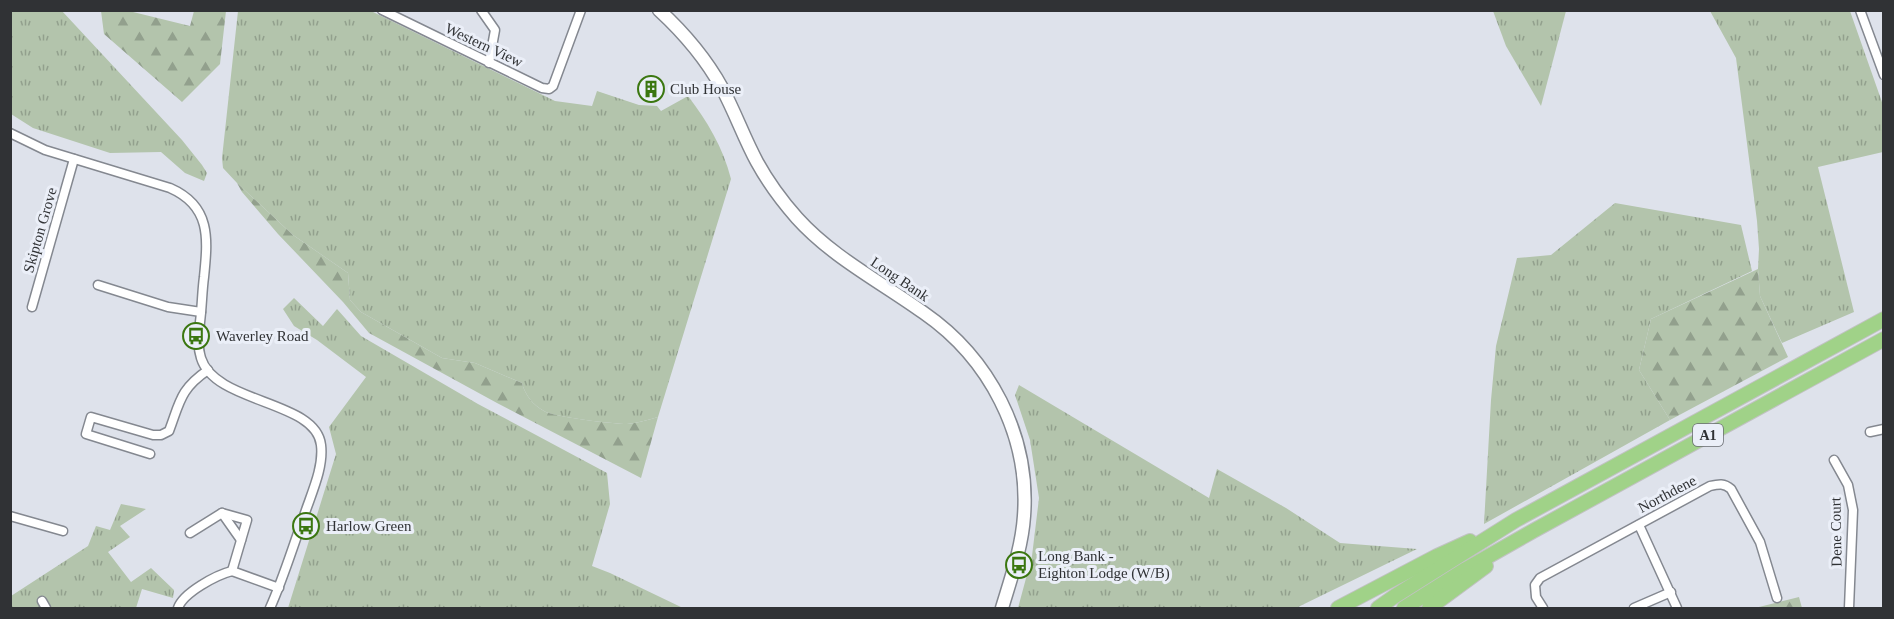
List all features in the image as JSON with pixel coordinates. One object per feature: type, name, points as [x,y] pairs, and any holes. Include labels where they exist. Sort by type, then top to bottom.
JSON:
[{"type":"highway","name":"A1","points":[[1378,609],[1516,520],[1884,319]]},
{"type":"highway","name":"A1","points":[[1404,609],[1466,569],[1533,531],[1884,339]]},
{"type":"highway","name":"A1","points":[[1338,609],[1437,556],[1516,520]]},
{"type":"highway","name":"A1","points":[[1430,609],[1533,531]]},
{"type":"main road","name":"Long Bank","points":[[659,10],[693,44],[721,86],[756,161],[797,218],[829,247],[942,326],[982,368],[1000,398],[1013,429],[1021,458],[1024,496],[1020,543],[1002,609]]},
{"type":"street","name":"Western View","points":[[382,10],[489,63],[549,89],[553,86],[581,10]]},
{"type":"street","points":[[481,10],[495,30],[489,63]]},
{"type":"street","points":[[1860,10],[1884,75]]},
{"type":"street","points":[[10,133],[31,144],[74,159],[170,188],[180,192],[196,206],[205,228],[207,246],[198,343],[201,359],[207,370],[223,384],[307,422],[321,442],[320,469],[270,609]]},
{"type":"street","name":"Skipton Grove","points":[[32,307],[74,159]]},
{"type":"street","points":[[98,285],[168,307],[201,312]]},
{"type":"street","points":[[150,454],[86,434],[91,417],[153,435],[161,435],[169,431],[183,394],[192,381],[207,370]]},
{"type":"street","points":[[1870,432],[1884,429]]},
{"type":"street","name":"Dene Court","points":[[1834,460],[1848,485],[1853,510],[1849,609]]},
{"type":"street","name":"Northdene","points":[[1543,609],[1536,597],[1535,585],[1540,578],[1710,486],[1720,484],[1731,489],[1760,542],[1777,598]]},
{"type":"street","points":[[190,533],[222,513],[247,519],[232,571]]},
{"type":"street","points":[[222,513],[241,540]]},
{"type":"street","points":[[10,516],[63,531]]},
{"type":"street","name":"Northdene","points":[[1639,525],[1677,609]]},
{"type":"street","points":[[178,609],[186,597],[211,579],[232,571],[279,588]]},
{"type":"street","points":[[1634,609],[1671,592]]},
{"type":"green space","points":[[369,10],[555,101],[592,106],[597,91],[639,105],[657,106],[661,111],[688,96],[695,105],[719,145],[731,179],[658,417],[627,424],[584,420],[550,413],[533,403],[527,396],[522,383],[475,363],[442,358],[361,312],[350,300],[348,273],[293,235],[223,168],[222,158],[238,11]]},
{"type":"green space","points":[[10,11],[62,11],[182,140],[207,173],[204,181],[185,173],[161,152],[110,153],[33,128],[11,114]]},
{"type":"green space","points":[[101,11],[129,11],[190,26],[194,11],[226,11],[220,64],[182,102],[104,34]]},
{"type":"green space","points":[[1493,11],[1566,11],[1541,106],[1506,46]]},
{"type":"green space","points":[[1710,11],[1850,11],[1883,105],[1883,152],[1818,167],[1854,312],[1782,343],[1760,296],[1757,221],[1736,58]]},
{"type":"green space","points":[[237,183],[293,235],[348,273],[350,300],[361,312],[442,358],[475,363],[522,383],[527,396],[533,403],[544,411],[559,416],[627,424],[658,417],[641,478],[369,333],[343,302],[278,234]]},
{"type":"green space","points":[[1615,203],[1741,225],[1752,271],[1651,319],[1639,370],[1670,420],[1484,524],[1496,346],[1517,258],[1551,255]]},
{"type":"green space","points":[[1758,269],[1760,296],[1788,357],[1670,420],[1639,370],[1651,319]]},
{"type":"green space","points":[[294,298],[323,326],[337,309],[361,336],[478,404],[607,473],[610,504],[592,566],[683,608],[288,608],[336,454],[329,427],[366,377],[317,340],[294,326],[283,309]]},
{"type":"green space","points":[[1019,385],[1209,498],[1217,469],[1286,508],[1340,543],[1417,549],[1296,608],[1018,608],[1032,556],[1039,498],[1030,440],[1015,395]]},
{"type":"green space","points":[[121,504],[146,509],[120,526],[130,537],[108,552],[131,582],[151,568],[174,590],[173,598],[142,589],[136,608],[11,608],[11,596],[88,546],[96,526],[110,530]]},
{"type":"green space","points":[[1799,597],[1802,608],[1755,608]]},
{"type":"place","name":"Club House","points":[[651,89]]},
{"type":"place","name":"Waverley Road","points":[[196,336]]},
{"type":"place","name":"Harlow Green","points":[[306,526]]},
{"type":"place","name":"Long Bank - Eighton Lodge (W/B)","points":[[1019,565]]}]
